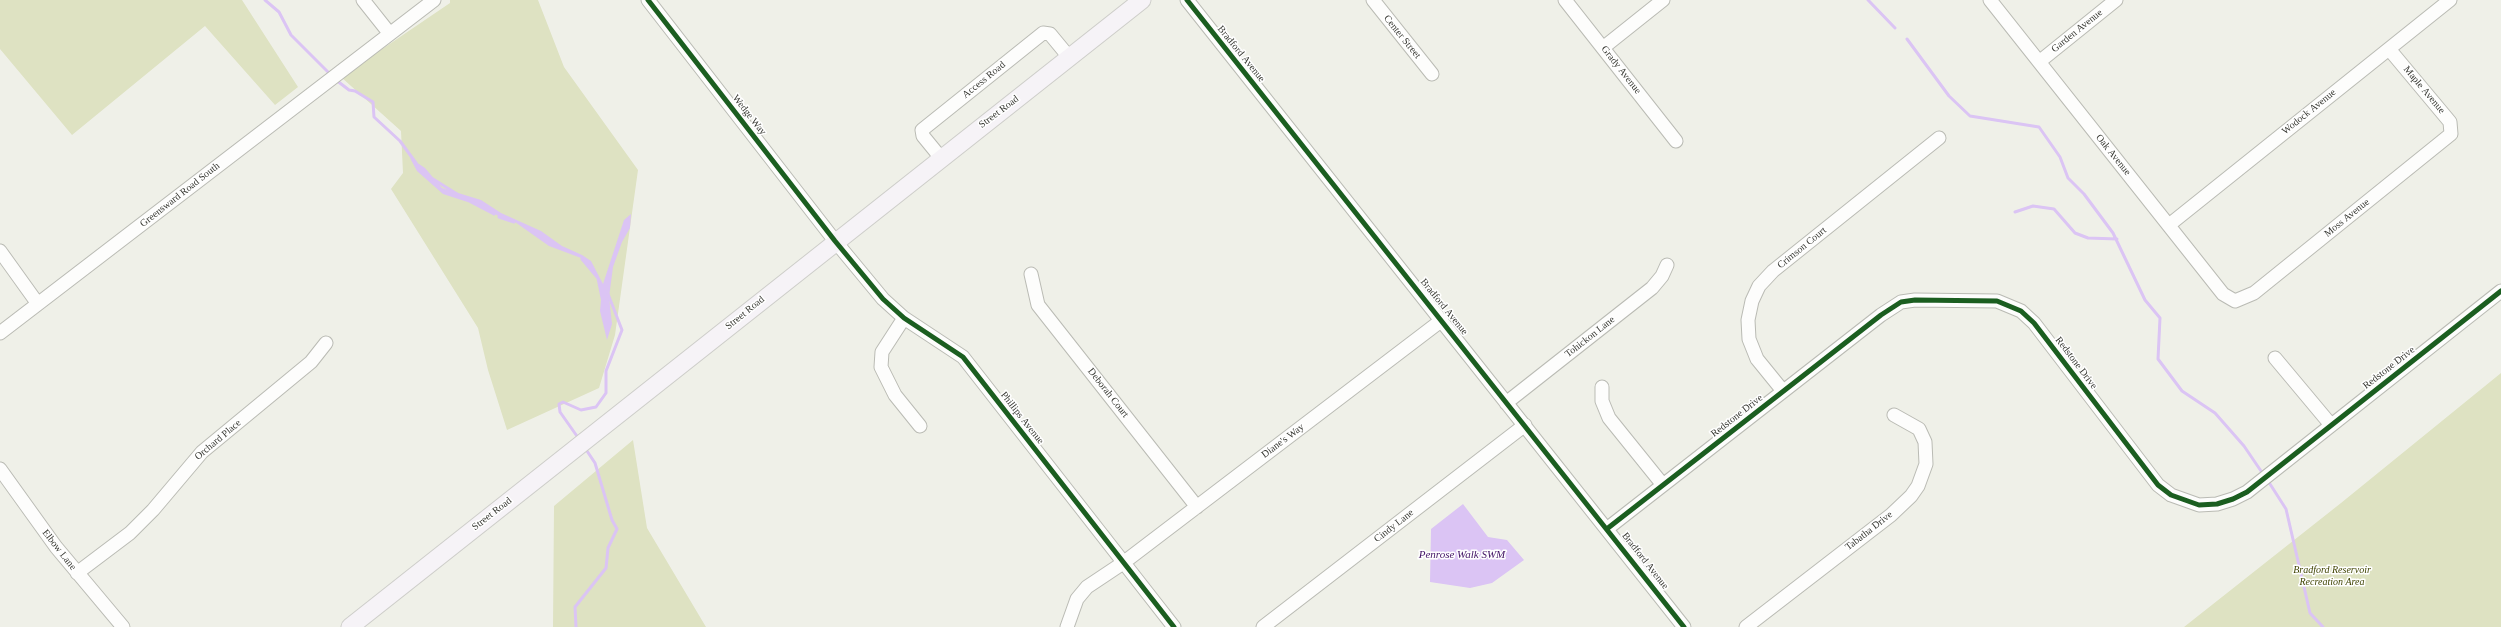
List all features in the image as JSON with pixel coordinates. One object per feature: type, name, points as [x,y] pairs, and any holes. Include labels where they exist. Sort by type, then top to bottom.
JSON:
[{"type":"main road","name":"Street Road","points":[[350,627],[835,241],[1142,0]]},
{"type":"street","points":[[363,0],[390,34]]},
{"type":"street","name":"Greensward Road South","points":[[0,333],[434,0]]},
{"type":"street","name":"Wedge Way","points":[[648,0],[835,241]]},
{"type":"street","name":"Bradford Avenue","points":[[1187,0],[1442,320],[1524,426],[1608,528],[1684,627]]},
{"type":"street","name":"Center Street","points":[[1373,0],[1432,74]]},
{"type":"street","name":"Grady Avenue","points":[[1565,0],[1604,47],[1676,141]]},
{"type":"street","points":[[1604,47],[1663,0]]},
{"type":"street","name":"Oak Avenue","points":[[1990,0],[2223,294],[2235,301],[2242,299]]},
{"type":"street","name":"Garden Avenue","points":[[2039,62],[2116,0]]},
{"type":"street","name":"Wodock Avenue","points":[[2169,224],[2450,0]]},
{"type":"street","name":"Access Road","points":[[941,158],[923,136],[922,130],[1043,33],[1050,34],[1069,57]]},
{"type":"street","name":"Maple Avenue","points":[[2389,48],[2446,116],[2450,122],[2451,134]]},
{"type":"street","name":"Moss Avenue","points":[[2242,299],[2254,293],[2451,134]]},
{"type":"street","name":"Crimson Court","points":[[1783,392],[1757,359],[1749,339],[1750,310],[1759,286],[1773,270],[1939,138]]},
{"type":"street","name":"Phillips Avenue","points":[[835,241],[883,299],[904,318],[963,357],[1174,627]]},
{"type":"street","points":[[0,252],[38,304]]},
{"type":"street","name":"Tohickon Lane","points":[[1506,403],[1652,288],[1662,276],[1667,265]]},
{"type":"street","name":"Deborah Court","points":[[1031,274],[1038,305],[1197,506]]},
{"type":"street","name":"Redstone Drive","points":[[1608,528],[1880,315],[1901,302],[1915,300],[1990,301],[2014,307],[2034,323],[2158,485],[2171,495],[2184,501],[2199,505],[2217,504],[2241,496],[2501,291]]},
{"type":"street","points":[[904,318],[882,352],[881,367],[895,395],[920,426]]},
{"type":"street","name":"Diane's Way","points":[[1067,627],[1077,599],[1087,587],[1123,563],[1442,320]]},
{"type":"street","name":"Orchard Place","points":[[78,574],[130,533],[153,510],[202,452],[312,362],[326,343]]},
{"type":"street","points":[[2275,358],[2332,425]]},
{"type":"street","points":[[1602,387],[1602,401],[1609,418],[1663,485]]},
{"type":"street","name":"Tabatha Drive","points":[[1746,627],[1891,515],[1911,496],[1918,486],[1926,464],[1925,442],[1919,429],[1894,415]]},
{"type":"street","name":"Cindy Lane","points":[[1263,627],[1524,426]]},
{"type":"street","name":"Elbow Lane","points":[[0,469],[56,547],[123,627]]},
{"type":"green space","points":[[0,0],[242,0],[298,87],[275,105],[205,26],[72,135],[0,49]]},
{"type":"green space","points":[[450,0],[538,0],[564,67],[638,170],[615,335],[599,388],[507,430],[488,370],[478,328],[391,189],[403,173],[401,131],[341,77],[450,3]]},
{"type":"green space","name":"Bradford Reservoir Recreation Area","points":[[2501,373],[2501,627],[2184,627],[2341,503]]},
{"type":"green space","points":[[633,440],[647,528],[706,627],[553,627],[554,506]]},
{"type":"water","points":[[410,158],[425,168],[442,188],[481,200],[501,213],[541,231],[562,246],[582,255],[591,261],[603,284],[624,220],[631,214],[630,228],[622,242],[613,267],[609,297],[612,324],[607,340],[600,311],[601,300],[596,276],[581,258],[549,246],[515,222],[505,220],[483,207],[443,194],[417,171]]},
{"type":"water","name":"Penrose Walk SWM","points":[[1463,504],[1488,537],[1507,540],[1524,560],[1492,583],[1470,588],[1430,582],[1431,529]]},
{"type":"waterway","points":[[265,0],[279,12],[291,35],[331,75]]},
{"type":"waterway","points":[[1868,0],[1895,28]]},
{"type":"waterway","points":[[1907,39],[1949,96],[1970,116],[2039,127],[2060,157],[2068,178],[2084,194],[2113,233],[2145,300],[2160,318],[2158,359],[2182,391],[2215,413],[2244,446],[2261,471]]},
{"type":"waterway","points":[[336,80],[349,90],[355,91],[373,102],[374,117],[400,141],[416,163]]},
{"type":"waterway","points":[[433,179],[457,194]]},
{"type":"waterway","points":[[471,202],[494,214]]},
{"type":"waterway","points":[[2015,212],[2033,206],[2054,209],[2075,233],[2088,238],[2117,239]]},
{"type":"waterway","points":[[499,217],[514,222]]},
{"type":"waterway","points":[[582,259],[597,277]]},
{"type":"waterway","points":[[579,439],[560,412],[559,404],[563,402],[581,410],[596,407],[606,393],[606,371],[622,330],[608,294]]},
{"type":"waterway","points":[[576,627],[575,607],[606,568],[608,548],[617,529],[612,520],[595,463],[585,448]]},
{"type":"waterway","points":[[2270,484],[2286,509],[2310,613],[2323,627]]},
{"type":"cycle path","points":[[648,0],[835,241],[883,299],[904,318],[963,357],[1174,627]]},
{"type":"cycle path","points":[[1187,0],[1684,627]]},
{"type":"cycle path","points":[[1608,528],[1881,315],[1901,302],[1915,300],[1997,301],[2021,311],[2034,323],[2158,485],[2171,495],[2199,505],[2217,504],[2233,499],[2247,492],[2501,291]]}]
